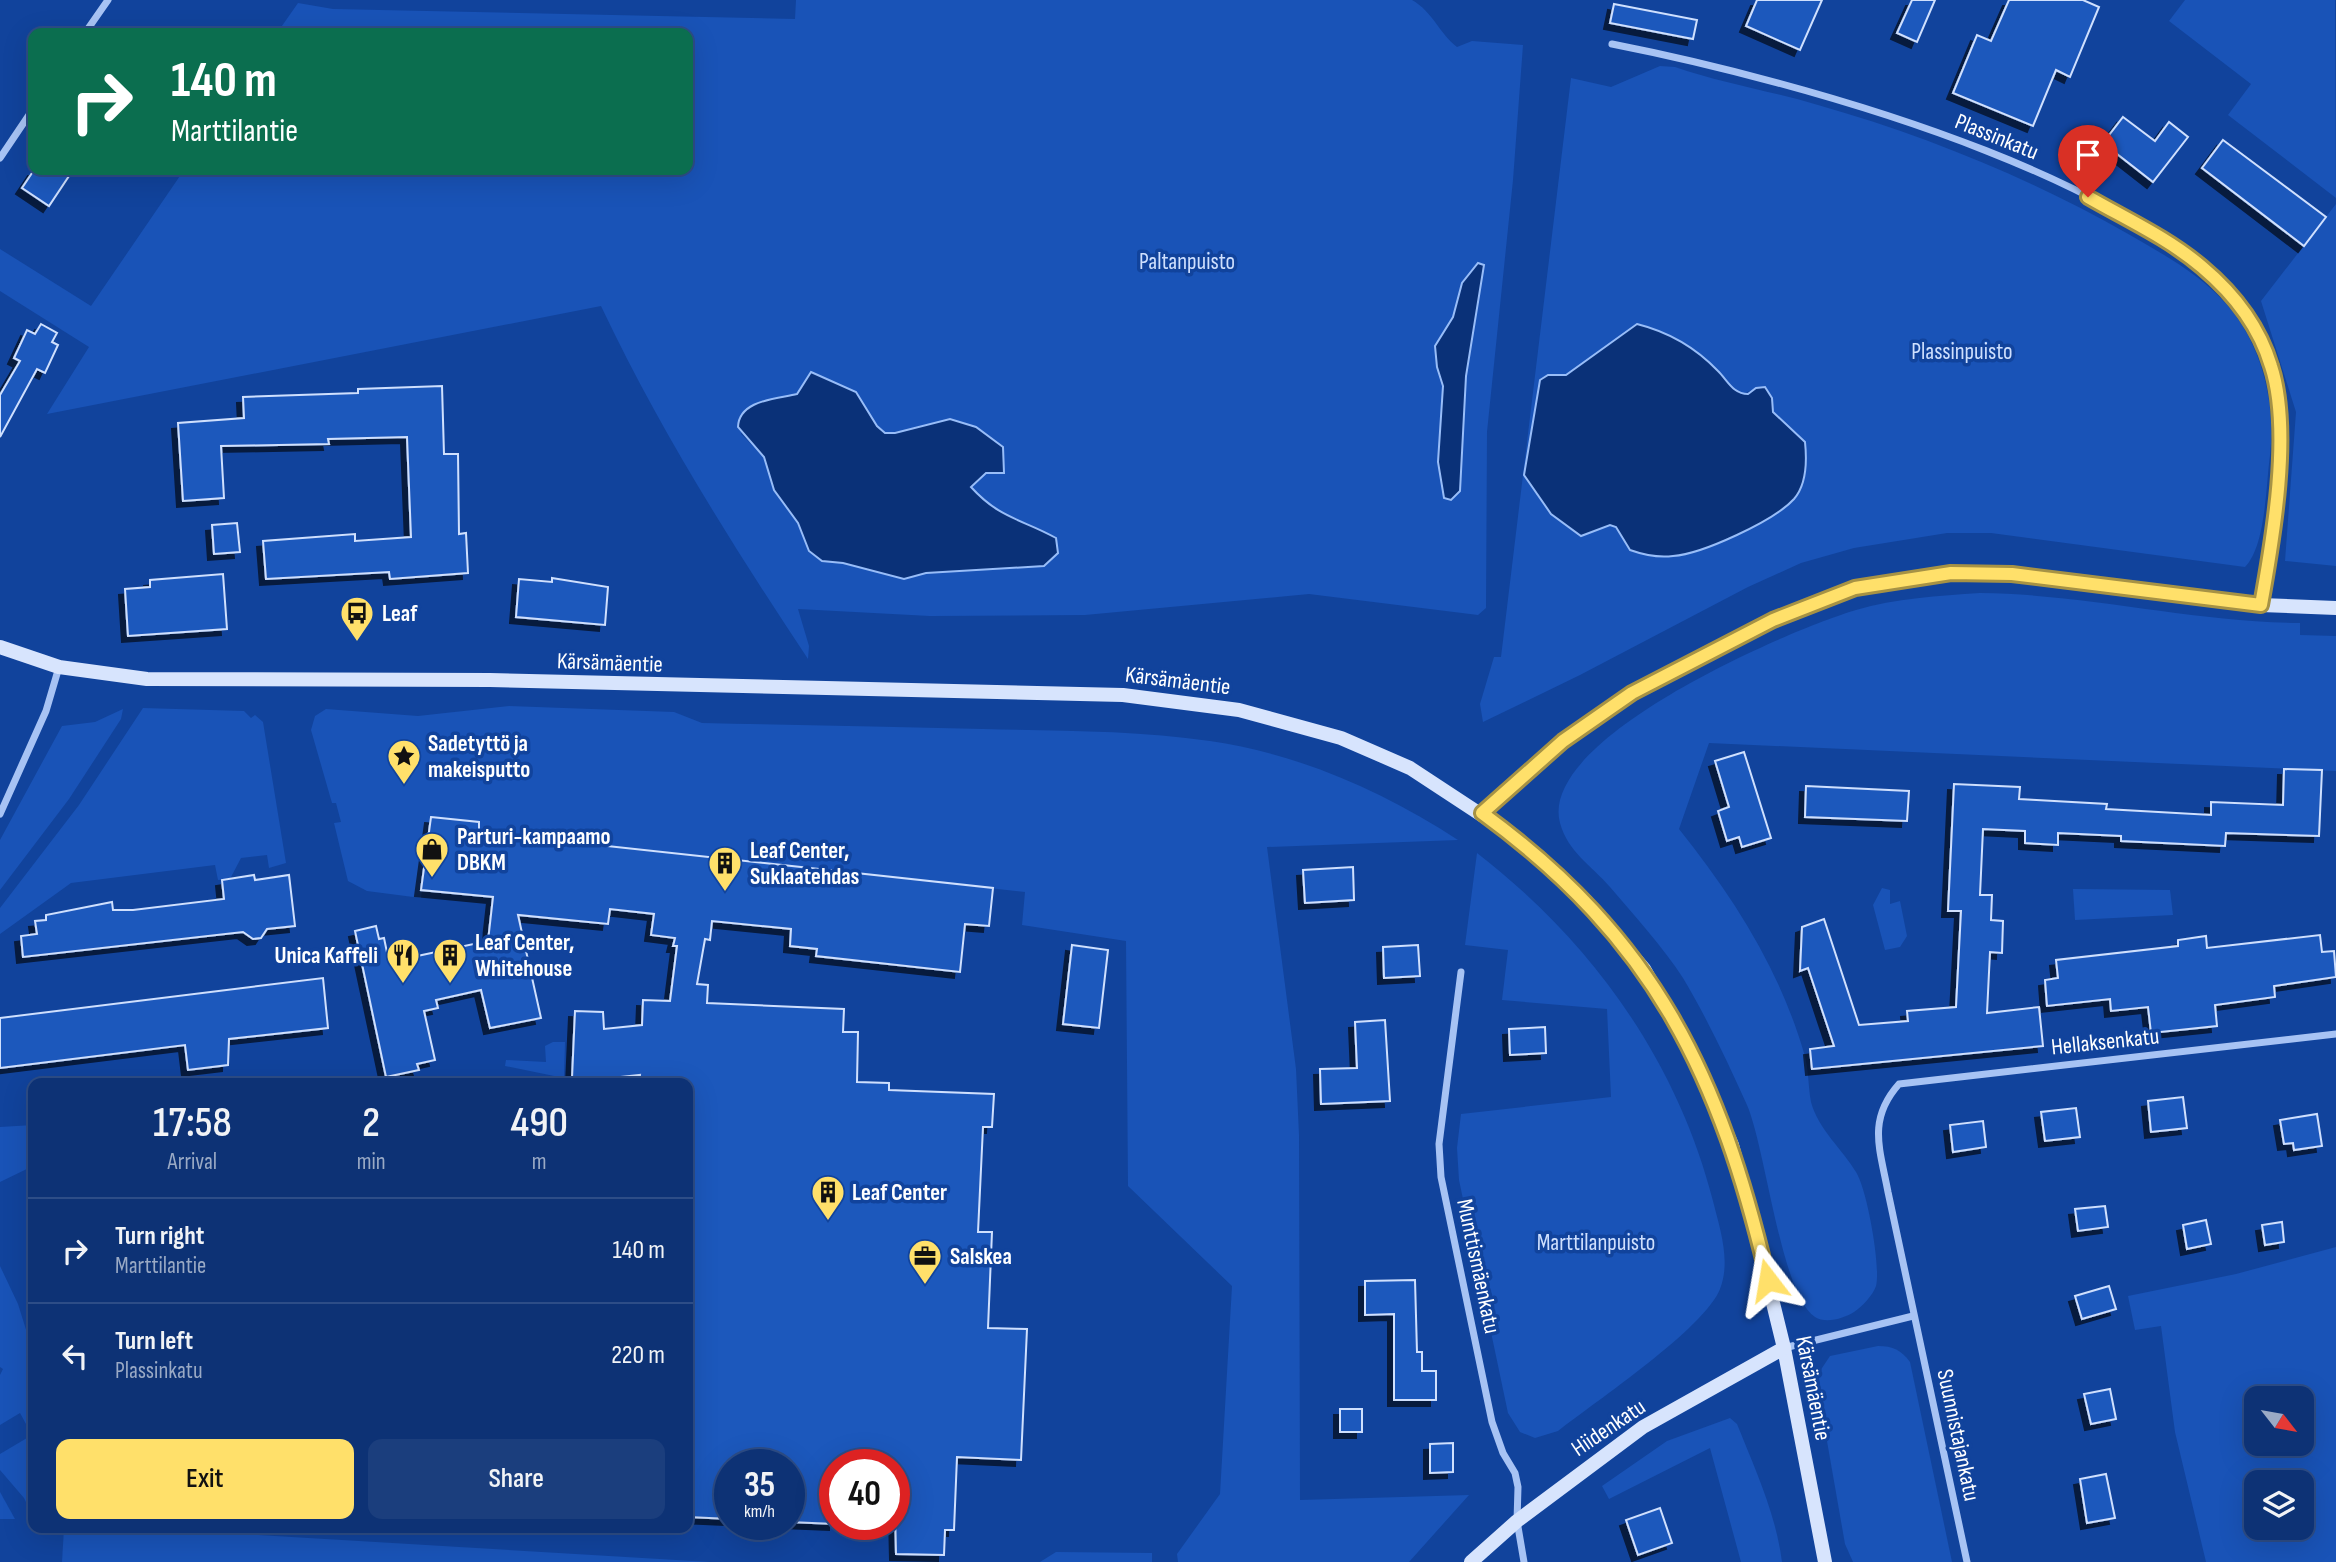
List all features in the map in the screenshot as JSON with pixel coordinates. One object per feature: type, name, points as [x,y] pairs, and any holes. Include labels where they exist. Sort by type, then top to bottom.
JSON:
[{"type":"street","points":[[88,28],[108,0]]},
{"type":"street","name":"Plassinkatu","points":[[1612,44],[1707,62],[1785,83],[1979,147],[2088,197],[2200,265],[2238,302],[2272,367],[2279,425],[2278,461],[2276,502],[2261,605]]},
{"type":"street","points":[[0,158],[28,116]]},
{"type":"street","points":[[1482,813],[1563,741],[1632,693],[1773,620],[1855,588],[1951,573],[2012,574],[2261,605],[2336,608]]},
{"type":"street","name":"Kärsämäentie","points":[[0,647],[59,667],[147,679],[490,680],[1123,695],[1239,710],[1357,743],[1410,768],[1482,813],[1523,844],[1586,901],[1628,949],[1658,993],[1706,1082],[1732,1144],[1784,1348],[1825,1562]]},
{"type":"street","points":[[0,814],[46,711],[59,667]]},
{"type":"street","name":"Munttismäenkatu","points":[[1461,972],[1439,1144],[1441,1177],[1492,1422],[1503,1453],[1515,1473],[1517,1521],[1524,1562]]},
{"type":"street","name":"Hellaksenkatu","points":[[1886,1100],[1899,1084],[2336,1034]]},
{"type":"street","name":"Suunnistajankatu","points":[[1886,1100],[1880,1113],[1877,1132],[1913,1316],[1967,1562]]},
{"type":"street","points":[[1784,1348],[1913,1316]]},
{"type":"street","name":"Hiidenkatu","points":[[1471,1562],[1517,1521],[1643,1427],[1784,1348]]},
{"type":"green space","name":"Paltanpuisto","points":[[796,0],[1412,0],[1425,10],[1457,47],[1472,41],[1523,45],[1513,180],[1487,432],[1486,608],[1478,615],[1309,594],[1085,615],[930,616],[798,609],[809,646],[808,659],[672,442],[601,306],[47,414],[89,347],[0,291],[0,249],[91,306],[181,175],[693,175],[693,28],[280,28],[298,3],[333,9],[795,19]],"holes":[[[1478,263],[1484,265],[1466,376],[1460,491],[1444,498],[1438,462],[1443,386],[1435,346],[1453,317],[1462,283]],[[856,392],[877,426],[885,433],[900,431],[1004,455],[1004,473],[986,473],[971,487],[988,505],[1025,526],[1043,566],[926,573],[904,579],[843,563],[822,561],[809,551],[798,523],[777,496],[764,457],[741,434],[750,406],[797,394]]]},
{"type":"green space","points":[[2185,0],[2335,0],[2336,198],[2228,115],[2251,84],[2169,21]]},
{"type":"green space","name":"Plassinpuisto","points":[[1660,66],[1675,67],[1859,117],[1939,145],[2017,177],[2130,235],[2194,275],[2228,306],[2240,322],[2258,357],[2268,396],[2271,435],[2264,514],[2257,545],[2245,567],[1991,533],[1947,533],[1854,548],[1801,563],[1748,587],[1580,675],[1483,722],[1480,704],[1494,657],[1501,657],[1571,78],[1611,87]],"holes":[[[1637,324],[1691,348],[1734,390],[1742,394],[1752,390],[1773,405],[1773,412],[1805,442],[1805,473],[1676,556],[1654,557],[1630,550],[1616,527],[1610,525],[1581,536],[1551,514],[1525,475],[1538,391],[1548,375],[1566,375]]]},
{"type":"green space","points":[[2336,204],[2336,566],[2285,561],[2296,412],[2261,301]]},
{"type":"green space","points":[[1980,593],[2060,598],[2219,618],[2300,623],[2300,635],[2336,636],[2336,771],[1709,743],[1679,829],[1736,908],[1768,963],[1794,1022],[1804,1053],[1814,1112],[1856,1172],[1872,1228],[1877,1276],[1872,1293],[1850,1314],[1835,1319],[1819,1319],[1803,1303],[1793,1281],[1775,1219],[1754,1126],[1725,1057],[1675,966],[1569,842],[1560,823],[1563,790],[1587,757],[1626,723],[1728,663],[1779,639],[1856,610],[1902,600]]},
{"type":"green space","points":[[509,706],[674,712],[702,723],[1096,732],[1210,741],[1276,755],[1339,777],[1400,806],[1458,840],[1267,847],[1296,1069],[1299,1135],[1300,1500],[1469,1495],[1409,1562],[1178,1562],[1177,1554],[1220,1494],[1232,1286],[1128,1186],[1126,941],[1022,925],[1025,892],[479,832],[479,822],[431,817],[421,898],[367,891],[348,881],[334,823],[341,822],[336,803],[332,803],[311,730],[315,716],[326,709],[418,716]]},
{"type":"green space","points":[[143,708],[244,711],[251,718],[255,715],[263,722],[286,863],[269,868],[267,855],[241,858],[230,879],[218,880],[215,865],[71,883],[0,934],[0,908],[79,805]]},
{"type":"green space","points":[[123,709],[121,719],[69,799],[0,890],[0,840],[62,726],[95,722]]},
{"type":"green space","name":"Marttilanpuisto","points":[[1477,853],[1518,887],[1557,925],[1624,1007],[1653,1052],[1697,1149],[1723,1245],[1725,1267],[1720,1289],[1694,1324],[1647,1364],[1558,1431],[1535,1438],[1520,1432],[1508,1413],[1459,1180],[1457,1148],[1461,1114],[1611,1097],[1607,1009],[1502,1000],[1508,950],[1465,945]]},
{"type":"green space","points":[[1882,888],[1890,890],[1890,904],[1900,901],[1907,936],[1900,947],[1885,950],[1873,905]]},
{"type":"green space","points":[[2073,889],[2170,890],[2173,915],[2075,920]]},
{"type":"green space","points":[[553,1042],[565,1042],[564,1078],[505,1066],[506,1060],[546,1062],[545,1046]]},
{"type":"green space","points":[[28,1125],[28,1168],[0,1182],[0,1127]]},
{"type":"green space","points":[[2336,1247],[2336,1562],[2206,1562],[2175,1432],[2161,1326],[2135,1330],[2128,1296],[2236,1274]]},
{"type":"green space","points":[[0,1266],[18,1304],[28,1336],[28,1428],[20,1413],[0,1425],[0,1375],[3,1369],[0,1367]]},
{"type":"green space","points":[[1878,1346],[1896,1350],[1910,1362],[1952,1562],[1853,1562],[1845,1544],[1817,1384],[1818,1374],[1830,1356]]},
{"type":"green space","points":[[1730,1418],[1737,1424],[1764,1492],[1782,1562],[1741,1562],[1710,1448],[1609,1499],[1602,1486],[1667,1441]]},
{"type":"green space","points":[[28,1437],[28,1506],[0,1470],[0,1454]]},
{"type":"green space","points":[[0,1492],[15,1519],[0,1519]]},
{"type":"green space","points":[[64,1533],[225,1533],[710,1562],[62,1562]]},
{"type":"green space","points":[[1056,1552],[1152,1553],[1152,1562],[1040,1562]]},
{"type":"shaded area","points":[[1478,263],[1484,265],[1466,376],[1460,491],[1451,500],[1444,498],[1438,462],[1443,386],[1437,367],[1435,346],[1453,317],[1462,283]]},
{"type":"shaded area","points":[[1637,324],[1660,331],[1691,348],[1738,392],[1748,394],[1756,388],[1765,387],[1772,398],[1773,412],[1805,442],[1804,479],[1794,499],[1784,508],[1719,543],[1667,557],[1630,550],[1616,527],[1610,525],[1581,536],[1551,514],[1524,475],[1540,380],[1548,375],[1566,375]]},
{"type":"shaded area","points":[[811,372],[856,392],[877,426],[885,433],[895,433],[950,419],[976,427],[1003,447],[1004,473],[986,473],[971,487],[1002,512],[1056,538],[1058,553],[1044,566],[926,573],[904,579],[843,563],[822,561],[809,551],[798,523],[774,490],[764,457],[738,427],[740,418],[752,406],[797,394]]},
{"type":"building","points":[[1757,0],[1822,0],[1800,50],[1746,26]]},
{"type":"building","points":[[1912,0],[1935,0],[1917,42],[1897,33]]},
{"type":"building","points":[[2009,0],[2083,0],[2099,7],[2070,77],[2056,70],[2033,126],[1953,93],[1977,35],[1991,41]]},
{"type":"building","points":[[1614,4],[1697,20],[1693,39],[1610,23]]},
{"type":"building","points":[[2123,117],[2155,141],[2169,122],[2188,137],[2153,182],[2103,143]]},
{"type":"building","points":[[2223,140],[2326,217],[2304,246],[2202,168]]},
{"type":"building","points":[[31,175],[70,175],[49,206],[22,188]]},
{"type":"building","points":[[41,324],[57,333],[52,342],[58,345],[45,373],[37,369],[0,437],[0,395],[20,361],[14,358],[27,330],[35,334]]},
{"type":"building","points":[[442,386],[444,454],[458,454],[459,534],[466,533],[468,573],[390,579],[389,572],[266,579],[263,541],[355,534],[355,541],[411,537],[407,437],[328,439],[329,444],[221,446],[224,498],[183,501],[178,423],[244,418],[243,397],[358,393],[358,389]]},
{"type":"building","points":[[237,523],[240,552],[214,554],[212,525]]},
{"type":"building","points":[[223,574],[227,629],[128,636],[125,589],[150,587],[150,580]]},
{"type":"building","points":[[552,578],[608,587],[605,625],[516,617],[519,579],[552,582]]},
{"type":"building","points":[[1744,752],[1771,838],[1742,847],[1739,837],[1727,841],[1718,811],[1729,807],[1715,761]]},
{"type":"building","points":[[2284,769],[2322,770],[2319,836],[2226,833],[2225,846],[2121,841],[2121,836],[2058,833],[2058,845],[2025,843],[2025,831],[1983,829],[1980,895],[1992,895],[1991,920],[2003,921],[2002,953],[1990,952],[1987,1013],[2039,1007],[2043,1046],[1812,1069],[1810,1049],[1834,1046],[1808,968],[1800,971],[1802,927],[1824,919],[1859,1025],[1908,1021],[1907,1011],[1956,1007],[1961,911],[1948,911],[1954,784],[2020,787],[2019,799],[2107,804],[2106,809],[2211,815],[2211,802],[2283,805]]},
{"type":"building","points":[[1806,786],[1909,791],[1907,821],[1805,817]]},
{"type":"building","name":"Leaf Center","points":[[431,817],[479,822],[479,832],[993,888],[989,926],[965,924],[960,972],[816,956],[817,949],[790,946],[791,929],[712,921],[710,940],[705,939],[697,984],[708,985],[707,1003],[844,1009],[843,1032],[858,1032],[857,1082],[889,1083],[889,1090],[994,1094],[992,1127],[983,1127],[978,1232],[992,1232],[988,1328],[1027,1329],[1021,1460],[957,1457],[954,1530],[945,1530],[944,1555],[896,1554],[896,1540],[910,1540],[910,1449],[819,1449],[819,1523],[805,1523],[805,1449],[714,1449],[714,1518],[693,1517],[693,1078],[640,1078],[640,1075],[572,1078],[575,1011],[603,1012],[604,1029],[642,1025],[643,1000],[670,1001],[677,946],[673,946],[675,938],[651,935],[654,914],[610,909],[608,924],[518,915],[541,1018],[490,1028],[481,990],[436,1000],[438,1008],[424,1011],[435,1060],[417,1064],[419,1070],[386,1077],[355,931],[376,926],[379,939],[384,938],[389,962],[488,941],[493,897],[421,890]]},
{"type":"building","points":[[1353,867],[1354,900],[1305,903],[1303,870]]},
{"type":"building","points":[[254,875],[255,880],[289,875],[295,926],[267,929],[261,938],[253,939],[243,932],[23,957],[21,936],[37,934],[35,921],[46,920],[46,915],[112,902],[113,910],[133,910],[224,899],[222,880]]},
{"type":"building","points":[[2320,935],[2322,952],[2334,951],[2336,977],[2274,986],[2275,997],[2215,1005],[2217,1026],[2151,1033],[2148,1007],[2111,1011],[2110,999],[2047,1006],[2045,980],[2058,978],[2056,960],[2178,946],[2178,940],[2206,936],[2207,948]]},
{"type":"building","points":[[1072,945],[1108,950],[1099,1028],[1063,1024]]},
{"type":"building","points":[[1418,945],[1420,976],[1384,978],[1383,947]]},
{"type":"building","points":[[323,978],[328,1028],[229,1039],[228,1065],[188,1070],[185,1045],[0,1068],[0,1018]]},
{"type":"building","points":[[1385,1020],[1390,1101],[1321,1104],[1320,1069],[1357,1068],[1355,1022]]},
{"type":"building","points":[[1545,1027],[1546,1053],[1510,1055],[1509,1029]]},
{"type":"building","points":[[2183,1097],[2187,1128],[2151,1132],[2148,1101]]},
{"type":"building","points":[[2076,1108],[2080,1137],[2045,1141],[2041,1112]]},
{"type":"building","points":[[2317,1114],[2322,1146],[2294,1150],[2293,1143],[2284,1144],[2280,1120]]},
{"type":"building","points":[[1983,1121],[1986,1147],[1953,1152],[1950,1125]]},
{"type":"building","points":[[2105,1206],[2108,1227],[2078,1231],[2075,1209]]},
{"type":"building","points":[[2206,1220],[2211,1244],[2187,1249],[2183,1225]]},
{"type":"building","points":[[2282,1222],[2284,1242],[2265,1245],[2262,1225]]},
{"type":"building","points":[[1415,1280],[1417,1352],[1422,1352],[1422,1371],[1436,1371],[1436,1400],[1394,1400],[1394,1314],[1365,1315],[1365,1281]]},
{"type":"building","points":[[2109,1286],[2116,1309],[2082,1319],[2075,1296]]},
{"type":"building","points":[[2110,1389],[2116,1419],[2091,1424],[2084,1394]]},
{"type":"building","points":[[1340,1409],[1362,1409],[1362,1432],[1340,1432]]},
{"type":"building","points":[[1453,1443],[1453,1472],[1430,1473],[1430,1444]]},
{"type":"building","points":[[2106,1474],[2115,1518],[2087,1523],[2080,1479]]},
{"type":"building","points":[[1660,1508],[1672,1543],[1638,1555],[1626,1520]]},
{"type":"place","name":"Leaf","points":[[357,643]]},
{"type":"place","name":"Sadetyttö ja makeisputto","points":[[404,786]]},
{"type":"place","name":"Parturi-kampaamo DBKM","points":[[432,879]]},
{"type":"place","name":"Leaf Center, Suklaatehdas","points":[[725,893]]},
{"type":"place","name":"Unica Kaffeli","points":[[403,985]]},
{"type":"place","name":"Leaf Center, Whitehouse","points":[[450,985]]},
{"type":"place","name":"Leaf Center","points":[[828,1222]]},
{"type":"place","name":"Salskea","points":[[925,1286]]},
{"type":"route","points":[[1768,1280],[1732,1144],[1691,1052],[1644,969],[1586,901],[1523,844],[1482,813],[1563,741],[1632,693],[1773,620],[1855,588],[1951,573],[2012,574],[2261,605],[2276,502],[2279,425],[2272,367],[2238,302],[2200,265],[2168,243],[2088,197]]}]
